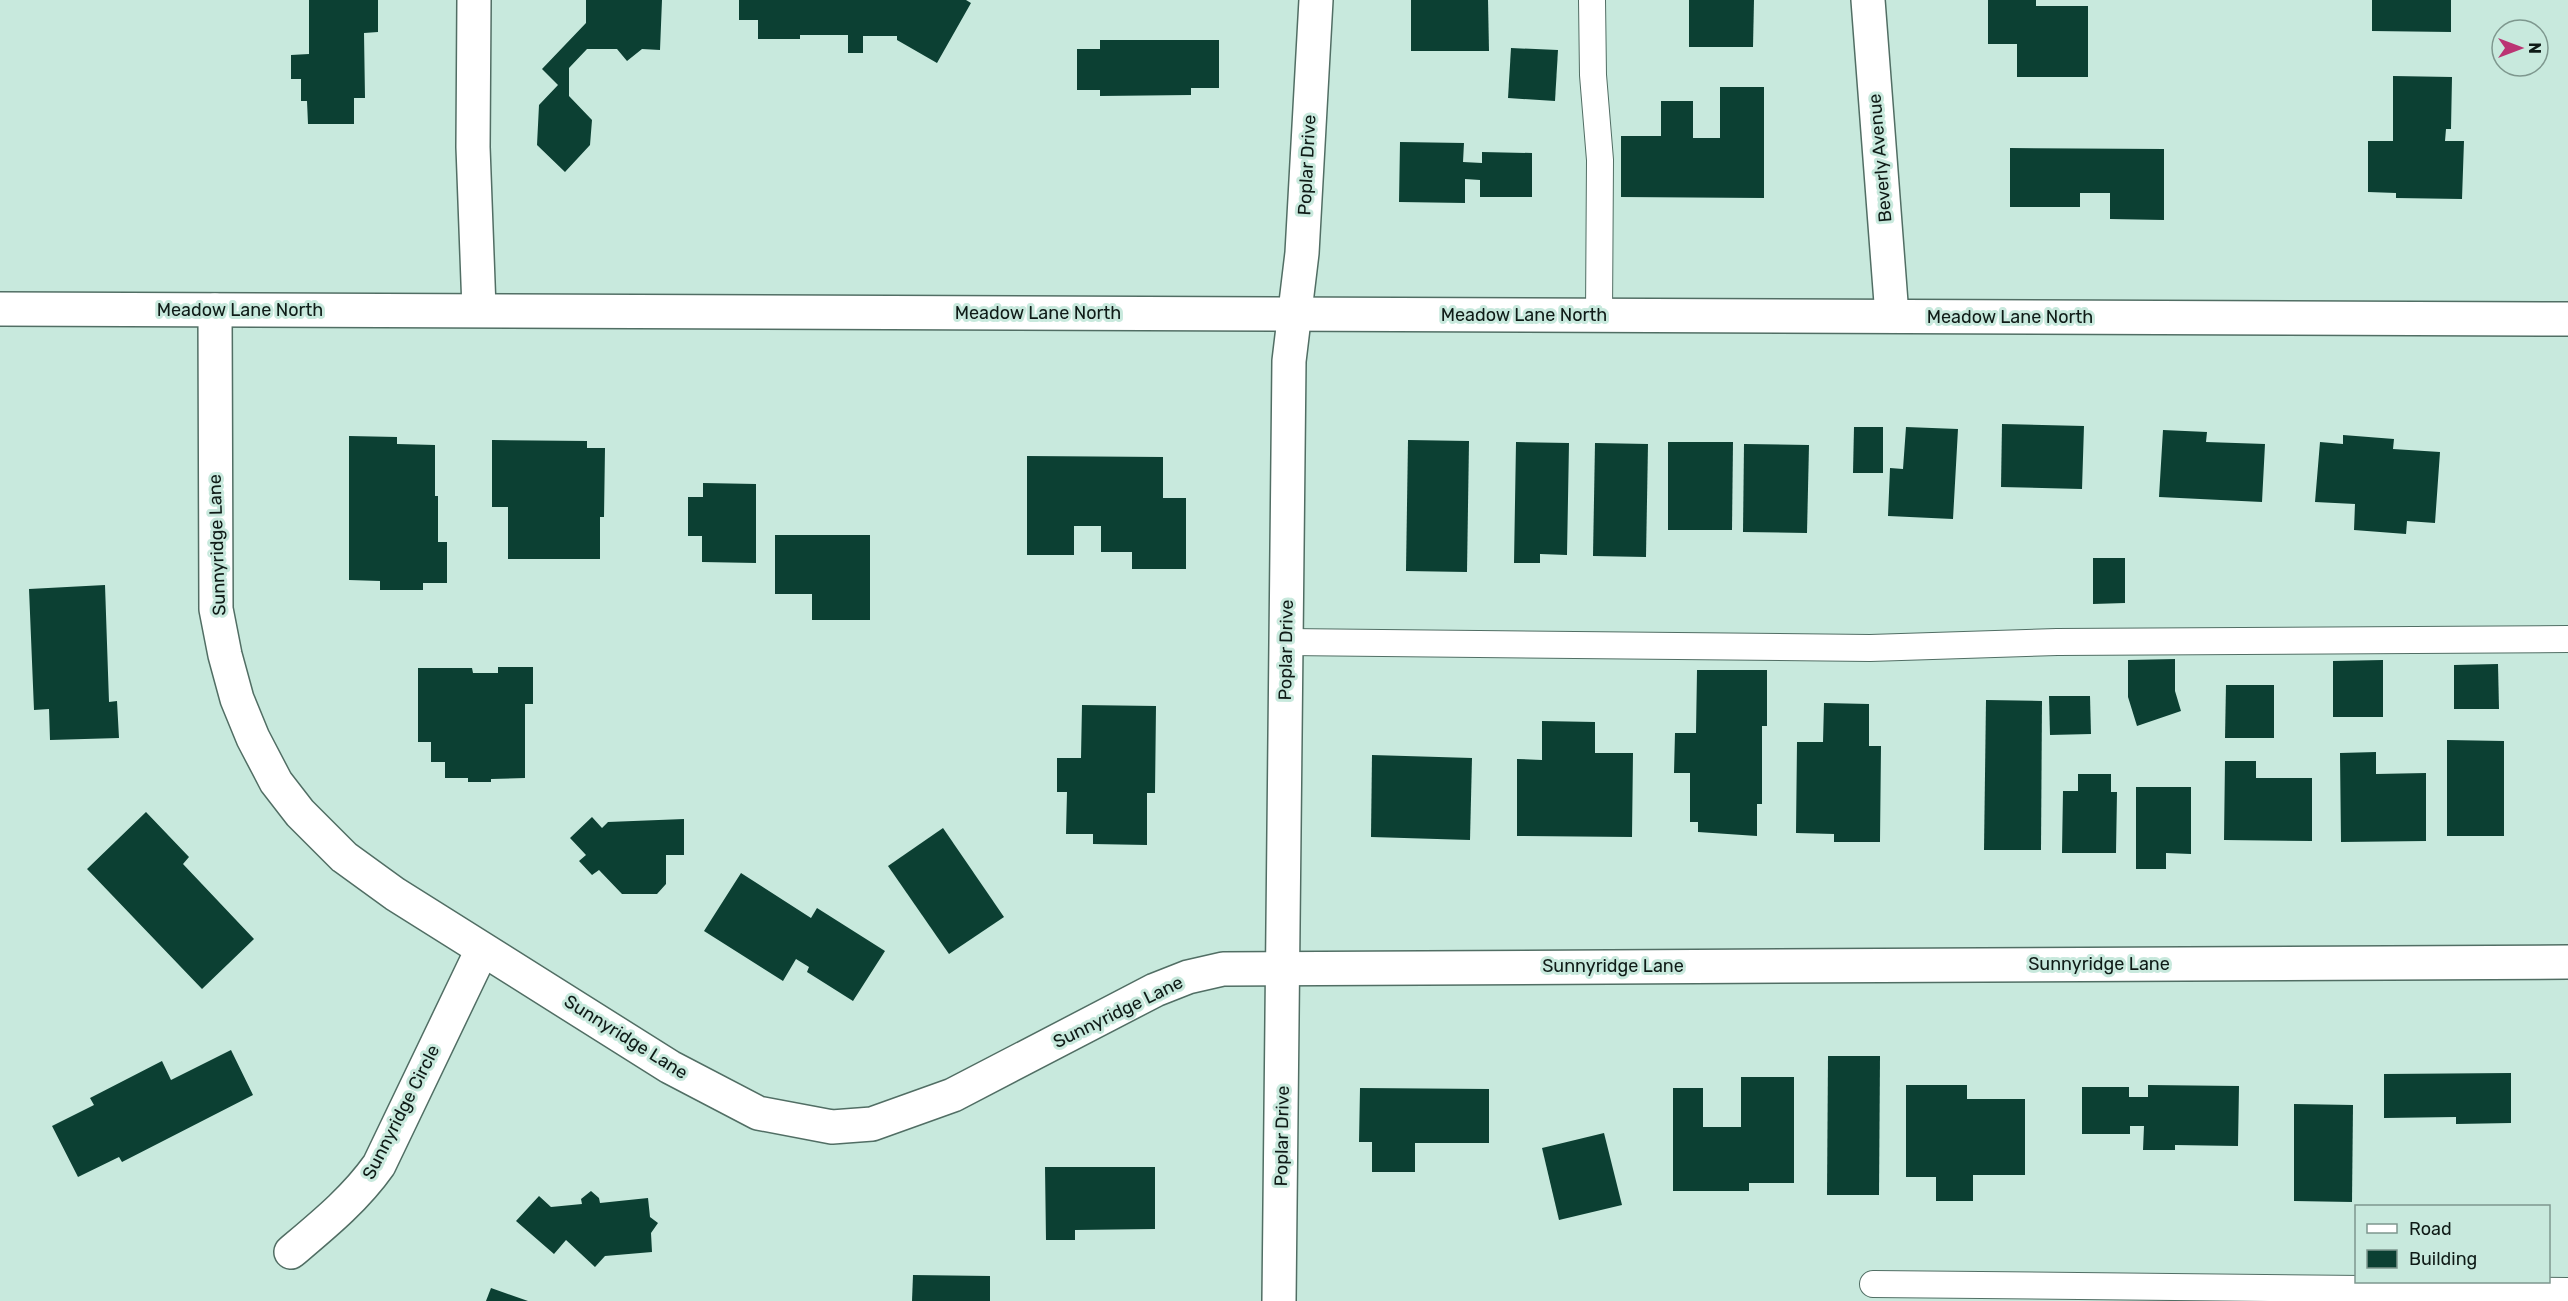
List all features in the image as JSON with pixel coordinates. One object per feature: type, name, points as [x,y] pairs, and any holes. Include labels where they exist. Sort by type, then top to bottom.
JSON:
[{"type":"street","points":[[474,0],[473,147],[479,309]]},
{"type":"street","name":"Poplar Drive","points":[[1280,1301],[1289,361],[1302,254],[1316,0]]},
{"type":"street","name":"Beverly Avenue","points":[[1868,0],[1892,316]]},
{"type":"street","name":"Meadow Lane North","points":[[0,309],[479,309],[2568,319]]},
{"type":"street","name":"Sunnyridge Lane","points":[[215,310],[216,609],[237,699],[253,738],[282,790],[300,813],[344,856],[395,894],[670,1067],[758,1113],[832,1127],[872,1125],[953,1095],[1155,990],[1188,976],[1224,969],[2568,962]]},
{"type":"street","name":"Sunnyridge Circle","points":[[291,1252],[328,1222],[364,1185],[379,1165],[482,950]]},
{"type":"lane","points":[[1592,0],[1593,75],[1600,160],[1599,315]]},
{"type":"lane","points":[[1287,642],[1870,648],[2057,642],[2568,639]]},
{"type":"lane","points":[[1873,1284],[2568,1291]]},
{"type":"building","points":[[309,0],[378,0],[378,32],[364,33],[365,98],[354,98],[354,124],[308,124],[307,101],[301,101],[301,79],[291,79],[291,55],[309,54]]},
{"type":"building","points":[[586,0],[662,0],[660,50],[642,49],[627,61],[617,49],[587,49],[569,68],[569,96],[592,120],[590,145],[565,172],[537,145],[539,105],[558,85],[542,69],[586,23]]},
{"type":"building","points":[[739,0],[966,0],[971,3],[937,63],[897,40],[897,36],[863,36],[863,53],[848,53],[848,35],[800,35],[800,39],[758,39],[758,20],[739,20]]},
{"type":"building","points":[[1411,0],[1488,0],[1489,51],[1411,51]]},
{"type":"building","points":[[1689,0],[1754,0],[1753,47],[1689,47]]},
{"type":"building","points":[[1988,0],[2036,0],[2036,6],[2088,6],[2088,77],[2017,77],[2017,44],[1988,44]]},
{"type":"building","points":[[2372,0],[2451,0],[2451,32],[2372,31]]},
{"type":"building","points":[[1100,40],[1219,40],[1219,88],[1191,88],[1191,95],[1100,96],[1100,90],[1077,90],[1077,49],[1100,49]]},
{"type":"building","points":[[1511,48],[1558,50],[1555,101],[1508,98]]},
{"type":"building","points":[[2393,76],[2452,77],[2451,129],[2446,129],[2445,141],[2464,141],[2462,199],[2396,198],[2396,193],[2368,192],[2368,141],[2393,141]]},
{"type":"building","points":[[1720,87],[1764,87],[1764,198],[1621,197],[1621,136],[1661,136],[1661,101],[1693,101],[1693,138],[1720,138]]},
{"type":"building","points":[[1400,142],[1464,143],[1463,162],[1482,163],[1482,152],[1532,153],[1532,197],[1480,197],[1480,180],[1465,179],[1465,203],[1399,202]]},
{"type":"building","points":[[2010,148],[2164,149],[2164,220],[2110,219],[2110,193],[2080,193],[2080,207],[2010,207]]},
{"type":"building","points":[[2002,424],[2084,426],[2082,489],[2001,487]]},
{"type":"building","points":[[1854,427],[1883,427],[1883,473],[1853,473]]},
{"type":"building","points":[[1906,427],[1958,429],[1953,519],[1888,516],[1890,468],[1903,469]]},
{"type":"building","points":[[2163,430],[2207,432],[2206,442],[2265,444],[2262,502],[2159,497]]},
{"type":"building","points":[[2343,435],[2394,439],[2393,449],[2440,452],[2435,523],[2407,521],[2406,534],[2354,530],[2355,504],[2315,502],[2320,442],[2343,444]]},
{"type":"building","points":[[349,436],[397,437],[397,444],[435,445],[438,542],[447,542],[447,583],[423,583],[423,590],[380,590],[380,581],[349,580]]},
{"type":"building","points":[[492,440],[587,441],[587,448],[605,448],[604,517],[600,517],[600,559],[508,559],[508,507],[492,507]]},
{"type":"building","points":[[1408,440],[1469,441],[1467,572],[1406,571]]},
{"type":"building","points":[[1516,442],[1569,443],[1567,555],[1540,554],[1540,563],[1514,563]]},
{"type":"building","points":[[1668,442],[1733,442],[1732,530],[1668,530]]},
{"type":"building","points":[[1595,443],[1648,444],[1646,557],[1593,556]]},
{"type":"building","points":[[1744,444],[1809,445],[1807,533],[1743,532]]},
{"type":"building","points":[[1027,456],[1163,457],[1163,498],[1186,498],[1186,569],[1132,569],[1132,552],[1101,552],[1101,526],[1074,526],[1074,555],[1027,555]]},
{"type":"building","points":[[703,483],[756,484],[756,563],[702,562],[702,536],[688,536],[688,497],[703,497]]},
{"type":"building","points":[[775,535],[870,535],[870,620],[812,620],[812,594],[775,594]]},
{"type":"building","points":[[2093,558],[2125,558],[2125,603],[2093,604]]},
{"type":"building","points":[[105,585],[109,702],[117,701],[119,738],[50,740],[49,709],[34,710],[29,589]]},
{"type":"building","points":[[2175,659],[2175,691],[2181,711],[2137,726],[2128,697],[2128,660]]},
{"type":"building","points":[[2383,660],[2383,717],[2333,717],[2333,661]]},
{"type":"building","points":[[2498,664],[2499,709],[2454,709],[2454,665]]},
{"type":"building","points":[[498,667],[533,667],[533,704],[525,704],[525,778],[468,782],[468,778],[445,778],[445,762],[431,762],[431,742],[418,742],[418,668],[472,668],[473,673],[498,673]]},
{"type":"building","points":[[1697,670],[1767,670],[1767,726],[1762,726],[1762,804],[1757,804],[1757,836],[1698,832],[1698,822],[1690,822],[1690,773],[1674,773],[1675,733],[1696,733]]},
{"type":"building","points":[[2226,685],[2274,685],[2274,738],[2225,738]]},
{"type":"building","points":[[2049,696],[2090,696],[2091,734],[2050,735]]},
{"type":"building","points":[[1986,700],[2042,701],[2041,850],[1984,850]]},
{"type":"building","points":[[1824,703],[1869,704],[1869,746],[1881,746],[1880,842],[1834,842],[1834,834],[1796,833],[1797,742],[1823,742]]},
{"type":"building","points":[[1082,705],[1156,706],[1155,793],[1147,793],[1147,845],[1093,844],[1093,834],[1066,834],[1067,792],[1057,792],[1057,758],[1081,758]]},
{"type":"building","points":[[1542,721],[1595,722],[1595,753],[1633,753],[1632,837],[1517,836],[1517,759],[1542,760]]},
{"type":"building","points":[[2447,740],[2504,741],[2504,836],[2447,836]]},
{"type":"building","points":[[2376,752],[2376,774],[2426,773],[2426,841],[2341,842],[2340,753]]},
{"type":"building","points":[[1372,755],[1472,758],[1470,840],[1371,837]]},
{"type":"building","points":[[2225,761],[2256,761],[2256,778],[2312,778],[2312,841],[2224,840]]},
{"type":"building","points":[[2078,774],[2111,774],[2111,792],[2117,792],[2116,853],[2062,853],[2063,791],[2078,791]]},
{"type":"building","points":[[2136,787],[2191,787],[2191,854],[2166,853],[2166,869],[2136,869]]},
{"type":"building","points":[[146,812],[189,857],[183,864],[254,939],[202,989],[87,869]]},
{"type":"building","points":[[592,817],[602,828],[608,822],[684,819],[684,855],[666,855],[666,884],[657,894],[622,894],[599,870],[592,875],[579,861],[586,855],[570,838]]},
{"type":"building","points":[[943,828],[1004,917],[949,954],[888,866]]},
{"type":"building","points":[[741,873],[811,918],[817,908],[885,951],[853,1001],[807,972],[809,967],[796,959],[783,981],[704,931]]},
{"type":"building","points":[[231,1050],[253,1095],[122,1162],[119,1157],[78,1177],[52,1126],[94,1105],[90,1098],[162,1061],[171,1080]]},
{"type":"building","points":[[1828,1056],[1880,1056],[1879,1195],[1827,1195]]},
{"type":"building","points":[[2511,1073],[2511,1123],[2456,1124],[2456,1117],[2384,1118],[2384,1074]]},
{"type":"building","points":[[1741,1077],[1794,1077],[1794,1183],[1749,1183],[1749,1191],[1673,1191],[1673,1088],[1703,1088],[1703,1127],[1741,1127]]},
{"type":"building","points":[[1906,1085],[1967,1085],[1967,1099],[2025,1099],[2025,1175],[1973,1175],[1973,1201],[1936,1201],[1936,1177],[1906,1177]]},
{"type":"building","points":[[2148,1085],[2239,1086],[2238,1146],[2175,1145],[2175,1150],[2143,1150],[2144,1126],[2130,1126],[2130,1134],[2082,1134],[2082,1087],[2129,1087],[2129,1097],[2148,1097]]},
{"type":"building","points":[[1360,1088],[1489,1089],[1489,1143],[1415,1143],[1415,1172],[1372,1172],[1372,1142],[1359,1142]]},
{"type":"building","points":[[2294,1104],[2353,1105],[2352,1202],[2294,1201]]},
{"type":"building","points":[[1604,1133],[1622,1205],[1559,1220],[1542,1148]]},
{"type":"building","points":[[1045,1167],[1155,1167],[1155,1229],[1075,1230],[1075,1240],[1046,1240]]},
{"type":"building","points":[[591,1191],[599,1198],[600,1203],[648,1198],[650,1217],[658,1223],[651,1233],[652,1252],[605,1256],[595,1267],[566,1240],[554,1254],[516,1221],[539,1196],[551,1207],[582,1204],[581,1199]]},
{"type":"building","points":[[913,1275],[990,1276],[990,1301],[912,1301]]},
{"type":"building","points":[[491,1288],[528,1301],[486,1301]]}]
